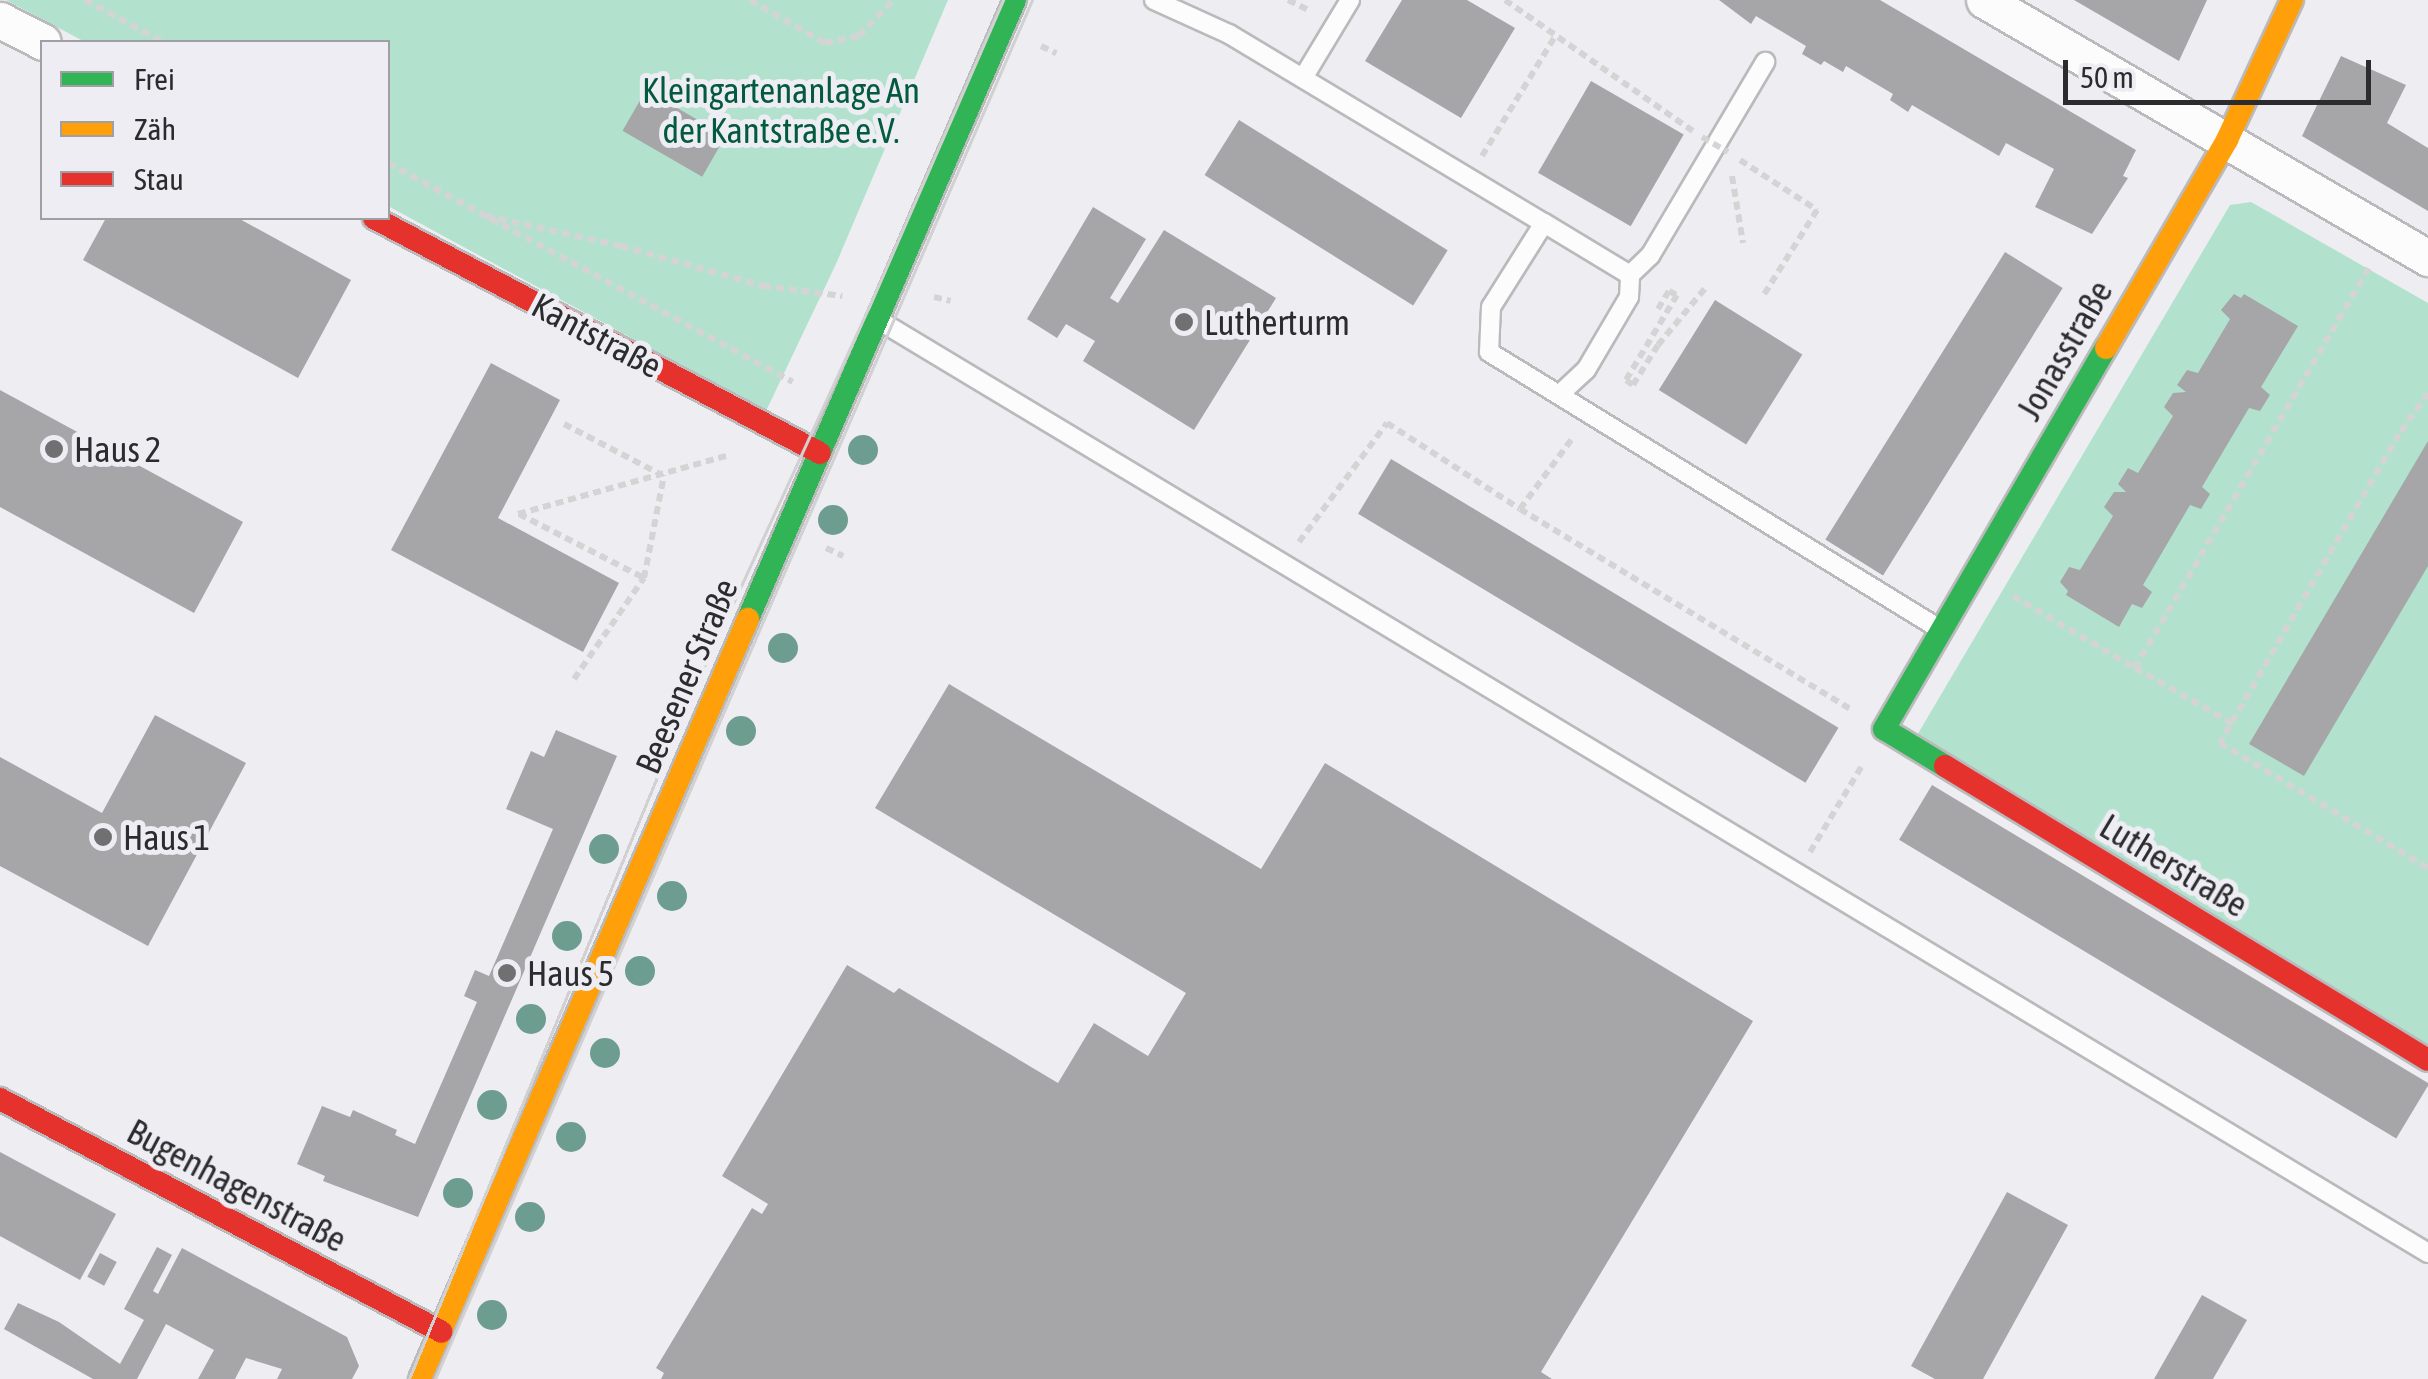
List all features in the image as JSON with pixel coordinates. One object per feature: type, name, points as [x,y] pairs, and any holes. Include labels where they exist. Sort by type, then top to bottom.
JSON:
[{"type":"street","name":"Beesener Straße","points":[[420,1379],[820,453],[875,315],[1016,0]]},
{"type":"street","points":[[1984,0],[2428,258]]},
{"type":"street","name":"Jonasstraße","points":[[1884,729],[2228,140],[2292,0]]},
{"type":"street","points":[[0,20],[40,40]]},
{"type":"street","name":"Kantstraße","points":[[378,220],[820,453]]},
{"type":"street","name":"Lutherstraße","points":[[1884,729],[2428,1060]]},
{"type":"street","name":"Bugenhagenstraße","points":[[0,1099],[441,1332]]},
{"type":"lane","points":[[1154,0],[1230,34],[1630,275]]},
{"type":"lane","points":[[1303,78],[1350,0]]},
{"type":"lane","points":[[1560,394],[1594,356],[1628,297],[1630,275],[1650,256],[1764,62]]},
{"type":"lane","points":[[1544,223],[1491,307],[1489,352],[1940,629]]},
{"type":"lane","points":[[875,315],[2428,1254]]},
{"type":"path","points":[[84,0],[159,40]]},
{"type":"path","points":[[750,0],[824,43],[859,36],[893,0]]},
{"type":"path","points":[[1288,0],[1316,13]]},
{"type":"path","points":[[1505,0],[1554,38],[1817,210],[1763,296]]},
{"type":"path","points":[[1468,178],[1554,38]]},
{"type":"path","points":[[1040,46],[1056,53]]},
{"type":"path","points":[[1728,152],[1743,244]]},
{"type":"path","points":[[390,165],[792,382]]},
{"type":"path","points":[[486,216],[622,246],[763,286],[831,292],[875,315]]},
{"type":"path","points":[[2135,668],[2389,235]]},
{"type":"path","points":[[1520,509],[1591,412],[1669,291],[1677,295],[1626,380],[1633,384],[1658,345],[1707,286]]},
{"type":"path","points":[[928,311],[934,296],[951,301]]},
{"type":"path","points":[[2428,392],[2399,434],[2220,744],[2424,866],[2428,852]]},
{"type":"path","points":[[1283,563],[1387,422],[1520,509],[1884,729],[1797,873]]},
{"type":"path","points":[[564,424],[664,476]]},
{"type":"path","points":[[644,578],[518,514],[734,454]]},
{"type":"path","points":[[574,679],[644,578],[664,476]]},
{"type":"path","points":[[1974,573],[2232,722]]},
{"type":"green space","name":"Kleingartenanlage An der Kantstraße e.V.","points":[[6,0],[948,0],[836,264],[766,411],[390,207],[390,40],[81,40]]},
{"type":"green space","points":[[2251,202],[2428,303],[2428,1046],[1916,737],[2230,205]]},
{"type":"building","points":[[1402,0],[1467,0],[1515,28],[1461,118],[1365,61]]},
{"type":"building","points":[[1719,0],[1880,0],[2136,150],[2123,176],[2128,178],[2092,234],[2035,207],[2054,169],[2006,143],[1999,156],[1912,105],[1908,112],[1890,100],[1893,94],[1846,66],[1843,72],[1824,61],[1821,65],[1802,54],[1806,46],[1756,16],[1751,24]]},
{"type":"building","points":[[2074,0],[2207,0],[2179,61]]},
{"type":"building","points":[[2341,56],[2406,85],[2387,123],[2428,148],[2428,211],[2302,136]]},
{"type":"building","points":[[1591,81],[1684,134],[1631,226],[1538,173]]},
{"type":"building","points":[[646,90],[726,136],[702,177],[622,131]]},
{"type":"building","points":[[1239,120],[1448,250],[1413,305],[1205,175]]},
{"type":"building","name":"Lutherturm","points":[[1093,207],[1146,239],[1110,298],[1118,303],[1164,230],[1276,298],[1194,430],[1083,361],[1095,341],[1066,324],[1057,338],[1027,319]]},
{"type":"building","points":[[105,220],[242,220],[351,280],[298,378],[83,260]]},
{"type":"building","points":[[2005,252],[2063,288],[1883,576],[1825,539]]},
{"type":"building","points":[[2234,294],[2241,298],[2244,294],[2298,326],[2261,387],[2270,395],[2260,411],[2249,408],[2202,487],[2210,494],[2201,509],[2190,505],[2143,585],[2152,592],[2142,608],[2132,604],[2119,627],[2066,595],[2068,591],[2060,582],[2069,567],[2080,570],[2113,516],[2104,507],[2114,492],[2126,492],[2118,484],[2128,468],[2138,473],[2173,416],[2164,407],[2173,393],[2186,392],[2177,385],[2187,370],[2198,373],[2230,319],[2221,310]]},
{"type":"building","points":[[1715,300],[1802,355],[1746,444],[1659,390]]},
{"type":"building","points":[[491,363],[560,400],[498,518],[619,583],[583,652],[391,550]]},
{"type":"building","name":"Haus 2","points":[[0,390],[243,522],[194,613],[0,507]]},
{"type":"building","points":[[2428,441],[2428,566],[2304,776],[2249,744]]},
{"type":"building","points":[[1391,459],[1838,728],[1805,783],[1358,514]]},
{"type":"building","points":[[949,684],[1261,869],[1325,763],[1753,1021],[1541,1372],[1552,1379],[661,1379],[664,1373],[656,1368],[752,1208],[762,1214],[768,1204],[722,1176],[847,965],[894,993],[899,988],[1058,1083],[1094,1023],[1148,1056],[1186,993],[875,808]]},
{"type":"building","name":"Haus 1","points":[[155,715],[246,763],[148,946],[0,866],[0,757],[102,813]]},
{"type":"building","name":"Haus 5","points":[[556,730],[617,756],[418,1217],[323,1181],[325,1176],[297,1164],[322,1106],[350,1117],[353,1110],[397,1130],[395,1135],[415,1144],[477,1002],[464,996],[475,970],[489,976],[553,829],[506,809],[531,751],[544,757]]},
{"type":"building","points":[[1932,785],[2428,1083],[2396,1139],[1899,840]]},
{"type":"building","points":[[0,1152],[116,1214],[80,1280],[0,1236]]},
{"type":"building","points":[[2007,1192],[2068,1225],[1983,1379],[1935,1379],[1911,1366]]},
{"type":"building","points":[[157,1247],[172,1255],[153,1291],[158,1294],[182,1248],[347,1337],[359,1366],[352,1379],[277,1379],[282,1369],[246,1358],[235,1379],[198,1379],[214,1350],[166,1324],[137,1379],[93,1379],[4,1329],[18,1303],[59,1322],[120,1364],[144,1320],[124,1309]]},
{"type":"building","points":[[100,1253],[117,1262],[104,1286],[87,1277]]},
{"type":"building","points":[[2202,1295],[2247,1320],[2213,1379],[2154,1379]]},
{"type":"tram line","points":[[409,1379],[688,702],[869,307],[1003,0]]},
{"type":"tram line","points":[[435,1379],[1032,0]]},
{"type":"traffic: fast","points":[[748,619],[1015,0]]},
{"type":"traffic: fast","points":[[1945,766],[1884,729],[2106,348]]},
{"type":"traffic: slow","points":[[2106,348],[2227,140],[2292,0]]},
{"type":"traffic: slow","points":[[420,1379],[748,619]]},
{"type":"traffic: jam","points":[[378,220],[820,453]]},
{"type":"traffic: jam","points":[[1945,766],[2428,1060]]},
{"type":"traffic: jam","points":[[0,1099],[441,1332]]},
{"type":"place","name":"Lutherturm","points":[[1184,322]]},
{"type":"place","name":"Haus 2","points":[[54,449]]},
{"type":"place","name":"Haus 1","points":[[103,837]]},
{"type":"place","name":"Haus 5","points":[[507,973]]}]
